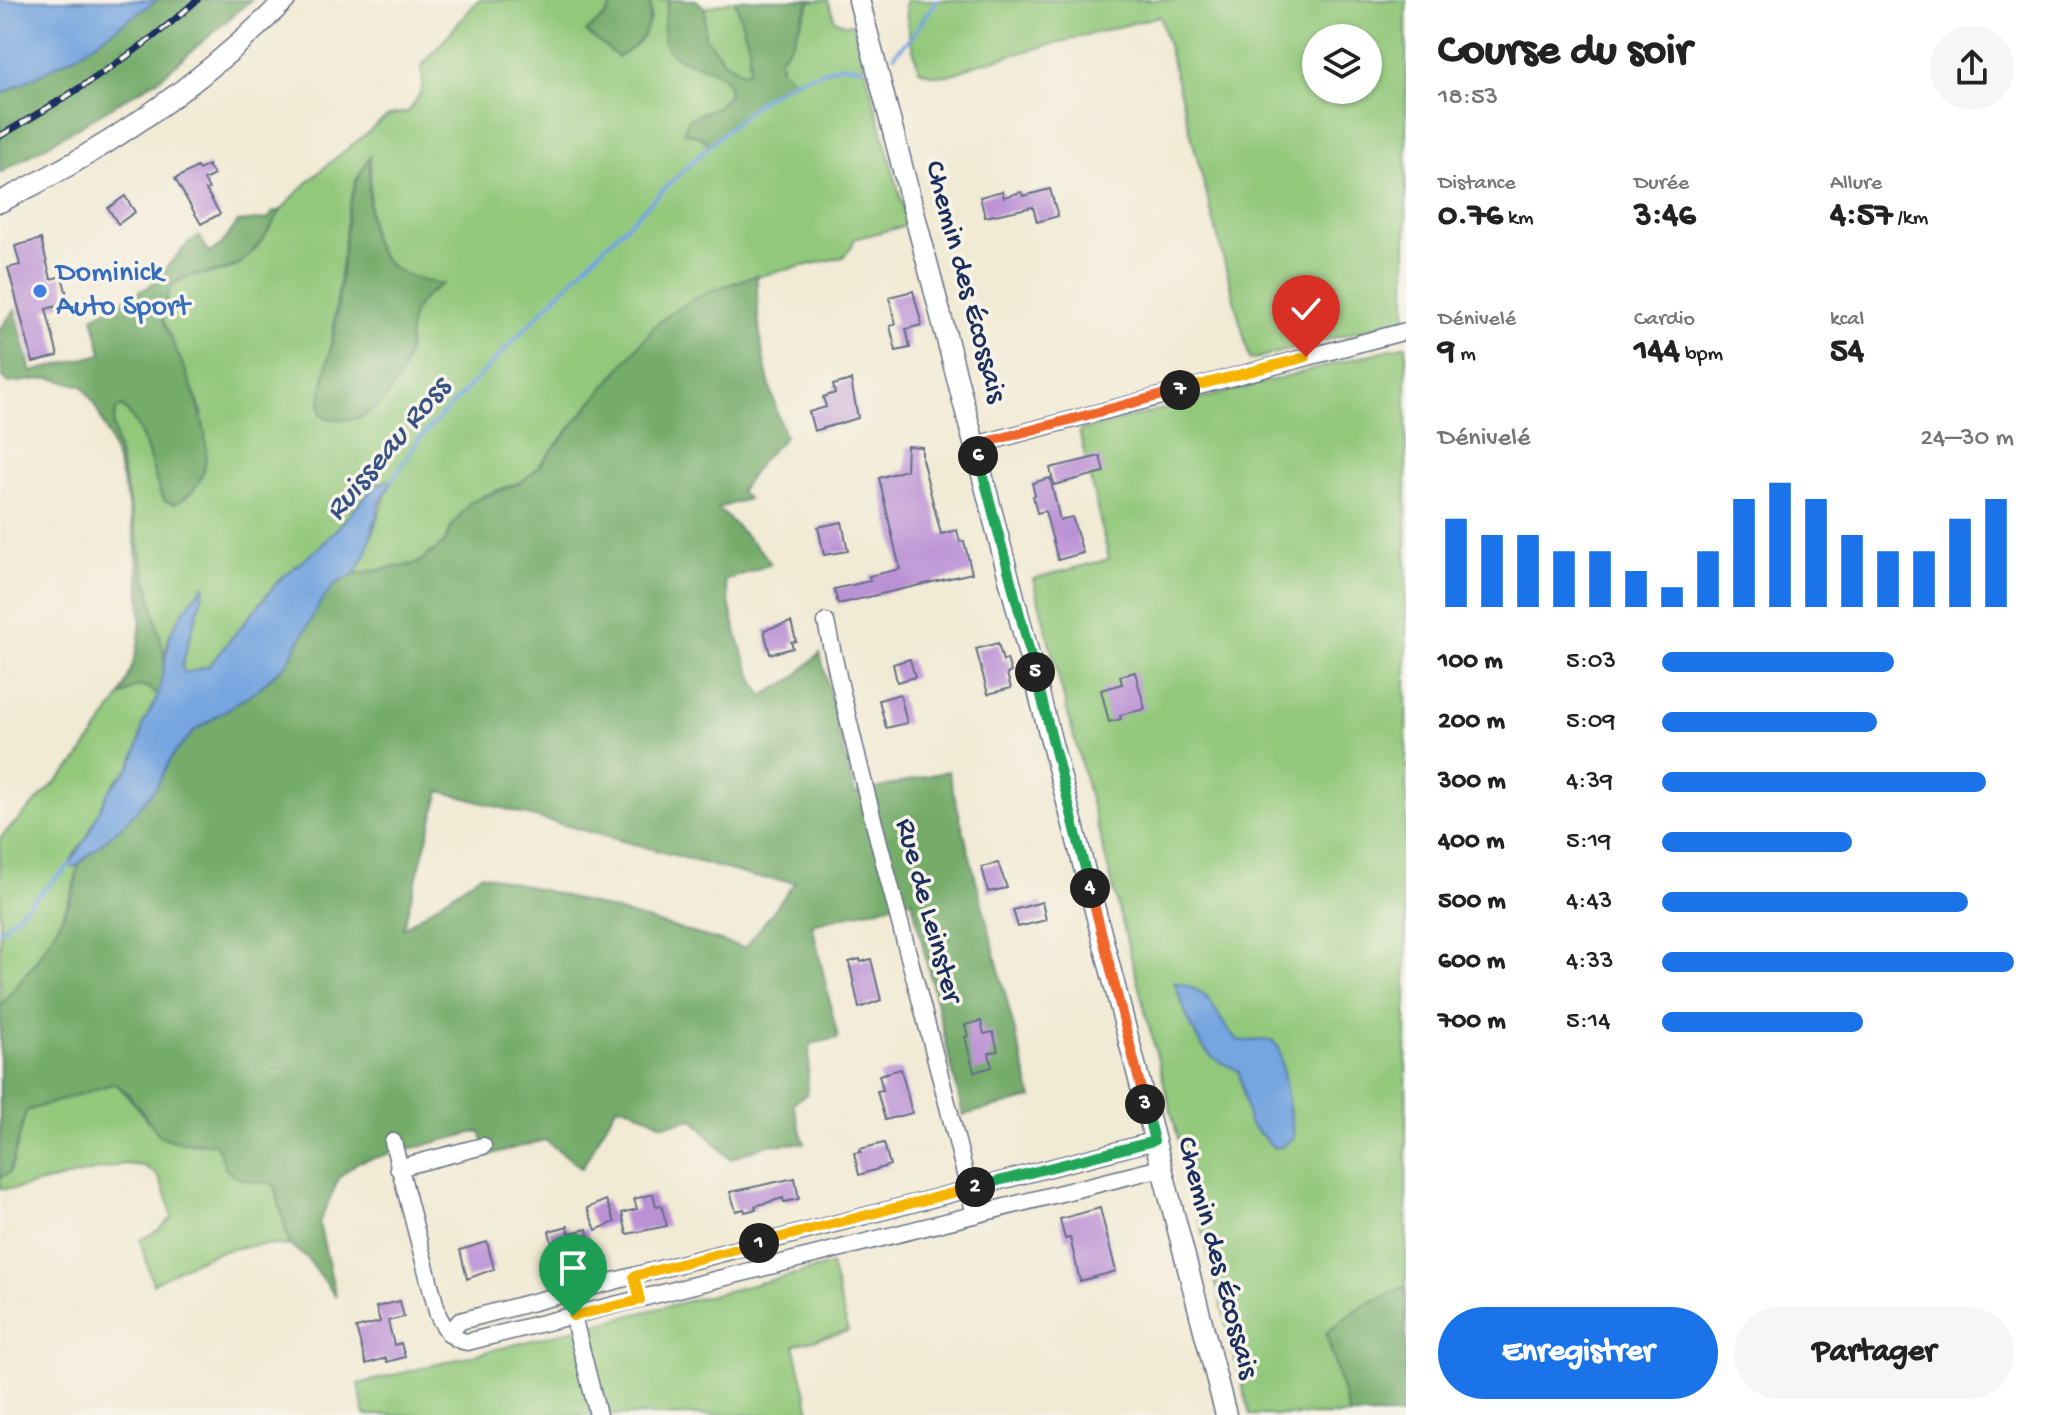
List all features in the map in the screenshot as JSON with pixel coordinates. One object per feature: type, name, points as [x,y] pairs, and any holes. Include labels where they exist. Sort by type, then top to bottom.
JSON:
[{"type":"main road","points":[[0,202],[92,152],[158,108],[221,59],[285,0]]},
{"type":"main road","name":"Chemin des Écossais","points":[[859,0],[1226,1415]]},
{"type":"street","points":[[976,445],[1406,331]]},
{"type":"street","name":"Rue de Leinster","points":[[826,622],[859,768],[933,1039],[975,1215]]},
{"type":"street","points":[[449,1334],[460,1321],[1154,1141]]},
{"type":"street","points":[[393,1142],[438,1315],[449,1334],[456,1340],[467,1342],[1161,1168]]},
{"type":"street","points":[[398,1168],[483,1146]]},
{"type":"street","points":[[634,1276],[640,1300]]},
{"type":"street","points":[[573,1316],[598,1415]]},
{"type":"green space","points":[[157,0],[251,0],[159,79],[0,173],[0,95],[77,55]]},
{"type":"green space","points":[[478,0],[614,0],[607,14],[651,20],[650,0],[668,0],[663,42],[723,76],[729,84],[729,94],[717,107],[700,113],[684,132],[701,137],[710,144],[761,100],[793,82],[781,70],[780,57],[792,43],[811,1],[828,0],[835,20],[853,24],[908,225],[854,239],[852,247],[843,257],[744,280],[697,298],[676,310],[656,325],[535,471],[521,482],[481,496],[452,526],[444,543],[416,564],[354,574],[393,480],[377,484],[323,544],[280,579],[209,666],[186,673],[182,669],[184,658],[204,586],[171,632],[164,655],[113,425],[116,409],[122,406],[130,415],[146,446],[160,493],[165,501],[175,504],[203,414],[163,320],[166,299],[172,286],[181,279],[216,273],[242,262],[283,208],[312,178],[384,118],[409,111],[421,90],[421,67]],"holes":[[[370,157],[371,224],[380,254],[390,266],[405,276],[441,285],[424,298],[414,311],[405,361],[395,384],[380,403],[347,420],[330,352],[348,213],[356,181]]]},
{"type":"green space","points":[[614,0],[650,0],[644,34],[634,47],[618,57],[586,32],[607,14]]},
{"type":"green space","points":[[668,0],[696,0],[705,8],[705,37],[725,62],[743,73],[749,69],[749,46],[735,0],[813,0],[808,4],[792,43],[780,57],[781,70],[793,81],[761,100],[710,145],[701,137],[684,132],[689,119],[717,107],[729,95],[727,83],[712,70],[671,53],[663,34]]},
{"type":"green space","points":[[735,0],[749,46],[749,69],[743,73],[725,62],[705,37],[705,8]]},
{"type":"green space","points":[[907,0],[1406,0],[1406,319],[1250,360],[1160,16],[974,65],[954,74],[941,75],[919,70],[909,34]]},
{"type":"green space","points":[[370,156],[370,224],[382,257],[395,269],[415,278],[443,284],[425,297],[415,310],[405,361],[386,397],[372,411],[358,418],[326,418],[321,413],[320,399],[336,322],[348,213],[356,181]]},
{"type":"green space","points":[[281,210],[262,240],[245,259],[225,270],[179,281],[171,288],[166,301],[163,320],[202,417],[206,443],[204,468],[195,488],[175,504],[165,501],[136,425],[122,406],[116,410],[113,425],[122,471],[164,655],[164,678],[158,696],[149,688],[137,686],[120,697],[134,662],[141,613],[135,545],[120,471],[109,437],[82,386],[51,378],[9,383],[2,376],[0,328],[15,310],[31,372],[102,354],[93,317],[150,286],[189,242],[199,236],[209,253],[222,244],[238,222],[268,219],[273,212]]},
{"type":"green space","points":[[757,275],[758,318],[764,358],[785,437],[762,460],[740,491],[748,499],[718,508],[771,564],[725,581],[743,654],[762,696],[793,679],[820,653],[855,794],[948,771],[1032,1098],[963,1115],[912,900],[812,924],[838,1038],[810,1044],[807,1094],[793,1103],[804,1143],[765,1145],[730,1159],[693,1119],[664,1125],[626,1106],[616,1107],[582,1168],[545,1140],[488,1155],[480,1131],[358,1162],[340,1176],[319,1223],[336,1297],[307,1258],[290,1246],[274,1184],[247,1180],[230,1173],[215,1144],[174,1141],[160,1136],[129,1095],[115,1083],[26,1111],[10,1172],[0,1178],[0,1006],[33,966],[57,927],[73,895],[79,864],[126,822],[154,789],[172,756],[194,731],[258,689],[287,663],[320,603],[335,584],[354,574],[416,564],[444,543],[469,503],[521,482],[535,471],[656,325],[691,300]],"holes":[[[440,791],[754,877],[795,882],[745,948],[481,874],[403,928]]]},
{"type":"green space","points":[[1406,345],[1406,1286],[1362,1306],[1326,1333],[1349,1415],[1250,1415],[1033,579],[1109,559],[1079,431]]},
{"type":"green space","points":[[137,686],[149,688],[158,696],[143,724],[130,767],[115,781],[86,839],[73,856],[75,867],[79,864],[59,923],[39,957],[0,1006],[0,838],[77,761],[120,697]]},
{"type":"green space","points":[[115,1083],[151,1124],[167,1137],[185,1143],[215,1144],[222,1153],[226,1169],[274,1184],[290,1246],[235,1248],[186,1266],[153,1284],[140,1240],[172,1218],[158,1176],[144,1166],[124,1164],[15,1189],[0,1189],[0,1178],[10,1172],[26,1111]]},
{"type":"green space","points":[[831,1265],[848,1331],[794,1345],[810,1411],[795,1415],[365,1415],[358,1384]]},
{"type":"green space","points":[[1406,1286],[1406,1415],[1349,1415],[1326,1333],[1362,1306]]},
{"type":"water","points":[[0,0],[157,0],[77,55],[0,95]]},
{"type":"water","points":[[393,479],[379,505],[366,555],[354,574],[335,584],[320,603],[287,663],[258,689],[194,731],[172,756],[155,789],[126,822],[75,867],[68,866],[86,839],[108,792],[130,767],[143,724],[158,696],[171,632],[205,584],[184,658],[182,668],[186,673],[209,666],[280,579],[323,544],[377,484]]},
{"type":"water","points":[[1174,982],[1189,986],[1207,998],[1239,1041],[1272,1040],[1279,1048],[1294,1137],[1283,1146],[1274,1148],[1249,1123],[1239,1072],[1214,1059],[1204,1049]]},
{"type":"building","points":[[208,165],[214,175],[204,180],[209,189],[206,190],[220,214],[201,224],[175,179],[197,167],[199,170]]},
{"type":"building","points":[[1050,189],[1058,216],[1037,222],[1033,207],[985,217],[980,197],[1002,191],[1004,197],[1021,192],[1023,196]]},
{"type":"building","points":[[125,196],[135,212],[118,224],[108,208]]},
{"type":"building","name":"Dominick Auto Sport","points":[[41,239],[51,279],[62,276],[69,303],[46,309],[58,356],[33,362],[8,268],[20,265],[15,246]]},
{"type":"building","points":[[913,291],[922,325],[906,329],[910,348],[896,351],[890,326],[896,324],[889,297]]},
{"type":"building","points":[[851,380],[858,418],[814,431],[809,412],[826,407],[823,397],[835,393],[833,385]]},
{"type":"building","points":[[907,446],[922,447],[922,459],[941,534],[957,530],[960,542],[964,541],[972,573],[838,604],[834,589],[870,581],[869,576],[900,569],[879,478],[906,470]]},
{"type":"building","points":[[1100,456],[1104,472],[1054,485],[1050,468]]},
{"type":"building","points":[[1050,478],[1060,520],[1072,517],[1083,553],[1058,560],[1045,511],[1037,513],[1033,496],[1032,483]]},
{"type":"building","points":[[842,522],[848,551],[824,555],[818,527]]},
{"type":"building","points":[[791,622],[796,641],[791,642],[793,648],[770,654],[764,630]]},
{"type":"building","points":[[998,643],[1003,661],[1007,659],[1011,672],[1007,674],[1011,688],[988,694],[976,649]]},
{"type":"building","points":[[910,659],[915,677],[897,682],[893,664]]},
{"type":"building","points":[[1135,672],[1145,709],[1120,715],[1121,719],[1109,722],[1101,690],[1122,684],[1120,676]]},
{"type":"building","points":[[900,694],[907,723],[886,728],[879,700]]},
{"type":"building","points":[[998,863],[1007,888],[988,892],[982,867]]},
{"type":"building","points":[[1042,902],[1046,920],[1018,927],[1013,910]]},
{"type":"building","points":[[860,959],[861,962],[871,959],[881,1000],[859,1008],[849,962]]},
{"type":"building","points":[[981,1021],[984,1034],[993,1032],[998,1051],[989,1053],[992,1067],[974,1072],[965,1025]]},
{"type":"building","points":[[901,1069],[912,1113],[885,1120],[877,1091],[883,1090],[879,1075]]},
{"type":"building","points":[[884,1143],[890,1165],[859,1175],[854,1153]]},
{"type":"building","points":[[795,1178],[799,1199],[784,1202],[783,1198],[755,1206],[756,1209],[736,1211],[730,1192]]},
{"type":"building","points":[[653,1194],[656,1206],[661,1205],[667,1226],[627,1234],[622,1213],[637,1209],[634,1199]]},
{"type":"building","points":[[606,1200],[615,1222],[596,1230],[587,1208]]},
{"type":"building","points":[[1100,1208],[1116,1271],[1080,1281],[1070,1238],[1065,1239],[1060,1219]]},
{"type":"building","points":[[568,1226],[569,1233],[587,1229],[590,1242],[565,1249],[570,1275],[560,1277],[549,1231]]},
{"type":"building","points":[[487,1242],[494,1269],[467,1279],[460,1250]]},
{"type":"building","points":[[400,1301],[404,1317],[388,1321],[394,1345],[401,1343],[405,1357],[366,1364],[356,1328],[380,1322],[376,1307]]},
{"type":"waterway","name":"Ruisseau Ross","points":[[894,55],[912,36],[937,0]]},
{"type":"waterway","name":"Ruisseau Ross","points":[[392,480],[419,439],[600,251],[761,100],[793,81],[843,65],[863,68]]},
{"type":"waterway","name":"Ruisseau Ross","points":[[0,931],[71,864]]},
{"type":"railway","points":[[0,136],[127,56],[197,0]]},
{"type":"place","name":"Dominick Auto Sport","points":[[40,291]]},
{"type":"route","points":[[573,1316],[640,1300],[634,1276],[1154,1141],[976,445],[1306,357]]}]
